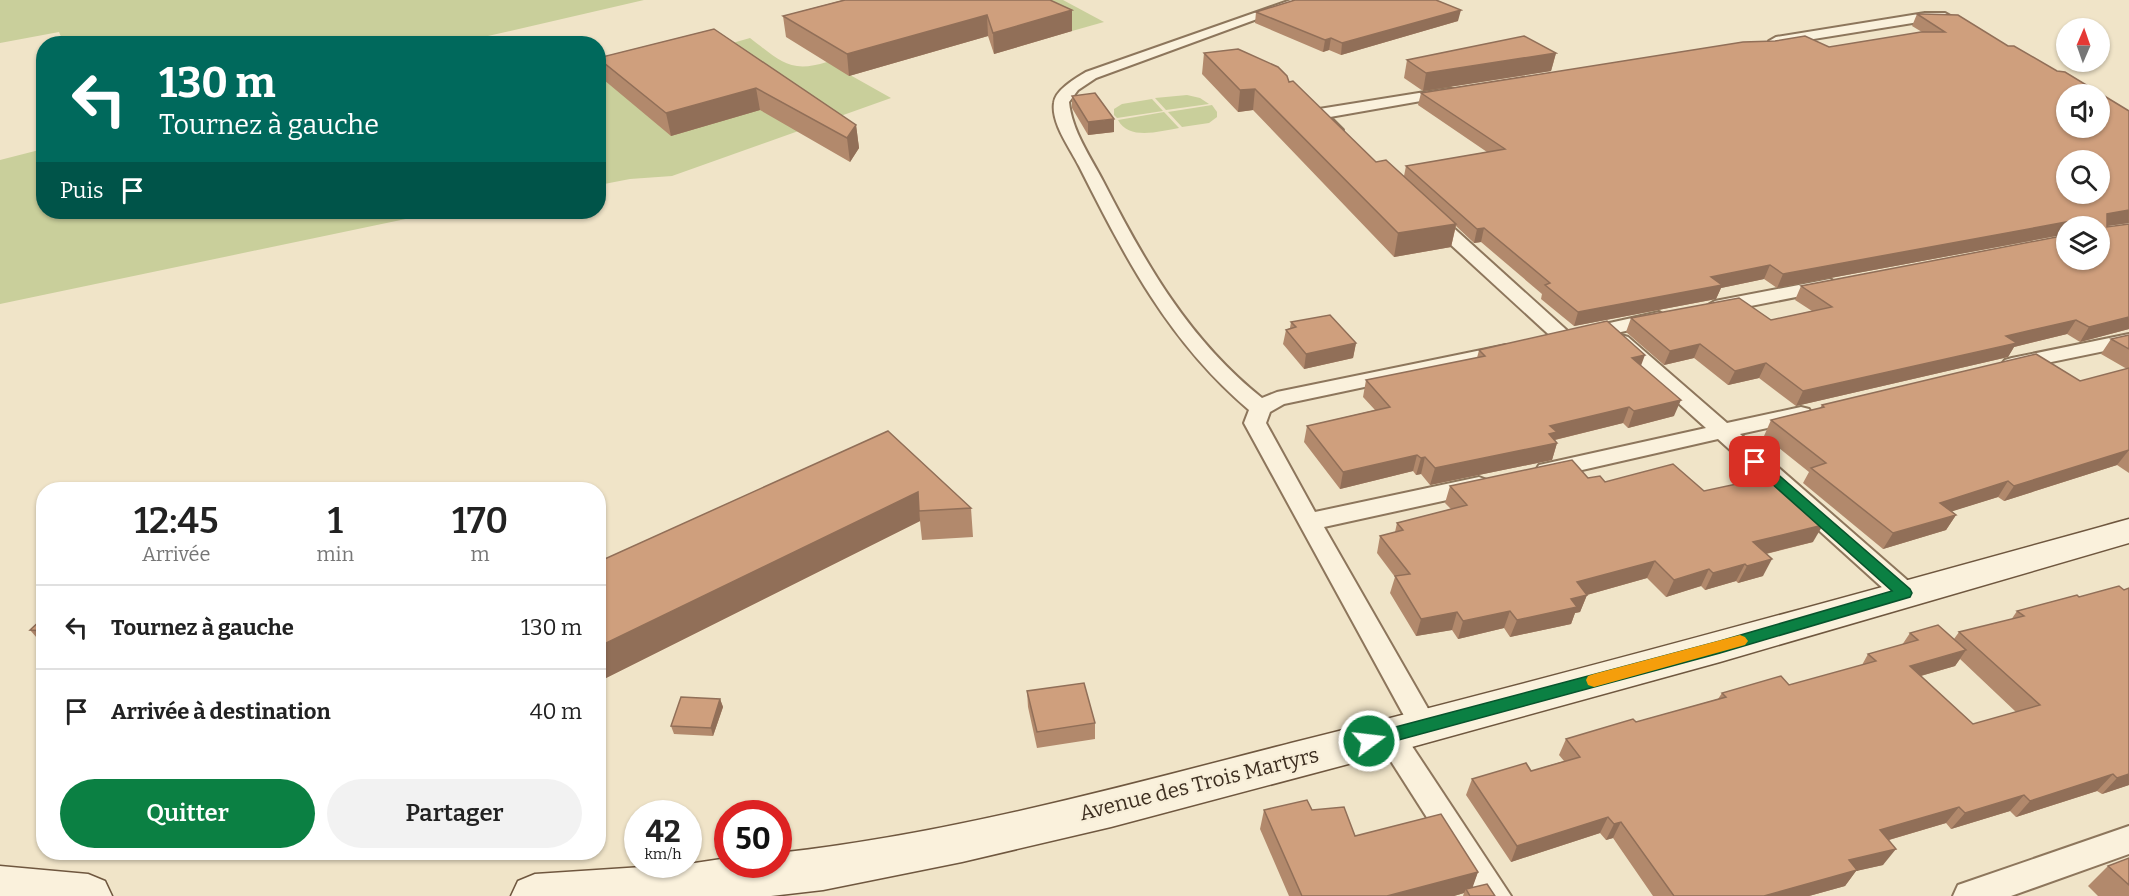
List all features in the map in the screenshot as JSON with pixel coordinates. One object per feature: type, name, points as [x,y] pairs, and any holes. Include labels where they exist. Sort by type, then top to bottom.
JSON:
[{"type":"main road","name":"Avenue des Trois Martyrs","points":[[535,896],[622,891],[823,869],[962,842],[1099,811],[1720,647],[2129,531]]},
{"type":"main road","points":[[0,888],[88,896]]},
{"type":"street","points":[[1260,408],[1220,374],[1173,317],[1127,245],[1061,112],[1061,101],[1073,87],[1091,75],[1303,0]]},
{"type":"street","points":[[1765,43],[1933,16],[1961,22]]},
{"type":"street","points":[[1346,140],[1319,114],[1461,90]]},
{"type":"street","points":[[1414,201],[1565,339]]},
{"type":"street","points":[[1698,310],[1846,282]]},
{"type":"street","points":[[1495,896],[1407,731],[1308,522],[1255,423],[1260,408],[1277,399],[1675,315]]},
{"type":"street","points":[[1606,328],[1905,593]]},
{"type":"street","points":[[1989,370],[2129,340]]},
{"type":"street","points":[[1526,475],[1827,408]]},
{"type":"street","points":[[1308,522],[1503,480]]},
{"type":"street","points":[[1969,896],[2129,840]]},
{"type":"green space","points":[[0,0],[644,0],[488,36],[61,36],[59,32],[0,43]]},
{"type":"green space","points":[[1008,0],[1063,0],[1104,22],[1072,31]]},
{"type":"green space","points":[[750,38],[785,63],[803,66],[827,62],[891,98],[672,176],[630,179],[606,184],[606,79]]},
{"type":"green space","points":[[1187,95],[1200,98],[1209,104],[1166,110],[1155,98]]},
{"type":"green space","points":[[1152,99],[1163,111],[1117,118],[1114,115],[1114,109],[1122,104]]},
{"type":"green space","points":[[1212,105],[1217,112],[1217,117],[1209,123],[1182,127],[1168,112]]},
{"type":"green space","points":[[1164,112],[1179,128],[1137,133],[1130,131],[1118,120]]},
{"type":"green space","points":[[36,151],[36,219],[406,219],[0,304],[0,160]]},
{"type":"building","points":[[845,0],[1050,0],[1072,10],[993,33],[987,15],[847,54],[783,16]]},
{"type":"building","points":[[1295,0],[1436,0],[1461,10],[1342,43],[1331,38],[1325,40],[1256,12]]},
{"type":"building","points":[[1917,14],[1958,15],[2008,46],[2014,46],[2056,72],[2065,72],[2085,84],[2056,84],[2056,138],[2110,138],[2110,99],[2129,111],[2129,210],[2107,214],[2107,216],[2056,216],[2056,224],[1783,274],[1770,265],[1711,277],[1722,285],[1578,312],[1545,285],[1550,283],[1484,228],[1477,229],[1406,166],[1505,149],[1421,93],[1743,42],[1775,41],[1805,36],[1829,47],[1921,32],[1945,32]]},
{"type":"building","points":[[714,29],[856,125],[847,138],[756,88],[666,113],[606,64],[606,56]]},
{"type":"building","points":[[1524,36],[1556,53],[1426,73],[1407,60]]},
{"type":"building","points":[[1238,49],[1278,67],[1287,76],[1289,82],[1293,81],[1376,162],[1386,160],[1456,224],[1398,233],[1255,89],[1240,90],[1204,53]]},
{"type":"building","points":[[1095,93],[1114,119],[1088,122],[1072,96]]},
{"type":"building","points":[[2129,224],[2129,317],[2089,327],[2076,320],[2006,336],[2017,343],[1803,391],[1766,363],[1735,371],[1700,344],[1670,351],[1631,318],[1739,298],[1771,320],[1832,307],[1801,286],[2056,237],[2056,270],[2110,270],[2110,227]]},
{"type":"building","points":[[1330,315],[1356,343],[1306,354],[1286,330],[1296,327],[1291,322]]},
{"type":"building","points":[[1607,321],[1645,355],[1632,358],[1681,400],[1634,411],[1629,407],[1550,426],[1557,432],[1549,434],[1557,443],[1435,468],[1425,457],[1421,458],[1417,455],[1343,472],[1307,426],[1390,407],[1366,380],[1485,356],[1479,350]]},
{"type":"building","points":[[2129,335],[2129,349],[2111,339]]},
{"type":"building","points":[[2036,354],[2080,381],[2129,368],[2129,450],[2014,486],[2008,481],[1940,503],[1956,515],[1893,533],[1811,468],[1826,463],[1771,420],[1824,407],[1822,405]]},
{"type":"building","points":[[888,431],[971,508],[919,511],[918,492],[606,643],[606,558]]},
{"type":"building","points":[[1572,460],[1588,478],[1600,476],[1605,482],[1673,464],[1704,491],[1769,477],[1823,525],[1753,542],[1772,559],[1747,566],[1745,564],[1713,573],[1709,569],[1674,580],[1655,561],[1577,582],[1587,595],[1571,599],[1577,607],[1517,620],[1510,611],[1463,621],[1457,612],[1421,619],[1395,576],[1410,574],[1380,536],[1403,530],[1397,523],[1467,505],[1450,486]]},
{"type":"building","points":[[2119,586],[2124,590],[2129,588],[2129,774],[2117,778],[2113,774],[2030,801],[2024,795],[1965,813],[1959,807],[1880,830],[1896,849],[1849,860],[1857,870],[1764,896],[1674,896],[1621,822],[1614,824],[1608,817],[1517,846],[1472,779],[1526,763],[1531,771],[1580,757],[1566,739],[1633,719],[1636,722],[1726,697],[1722,693],[1781,676],[1789,685],[1876,661],[1868,654],[1918,640],[1910,633],[1938,625],[1966,650],[1910,666],[1973,724],[2040,705],[1959,632],[2024,616],[2017,611]]},
{"type":"building","points":[[1084,683],[1095,723],[1037,732],[1027,691]]},
{"type":"building","points":[[681,697],[720,699],[711,728],[671,726]]},
{"type":"building","points":[[1307,800],[1312,810],[1344,807],[1355,836],[1441,814],[1478,872],[1387,896],[1302,896],[1264,810]]},
{"type":"building","points":[[2129,858],[2129,885],[2108,866]]},
{"type":"building","points":[[1487,884],[1495,896],[1470,896],[1466,889]]},
{"type":"slow traffic","points":[[1594,680],[1740,641]]},
{"type":"route","points":[[1369,741],[1720,647],[1905,593],[1755,462]]}]
